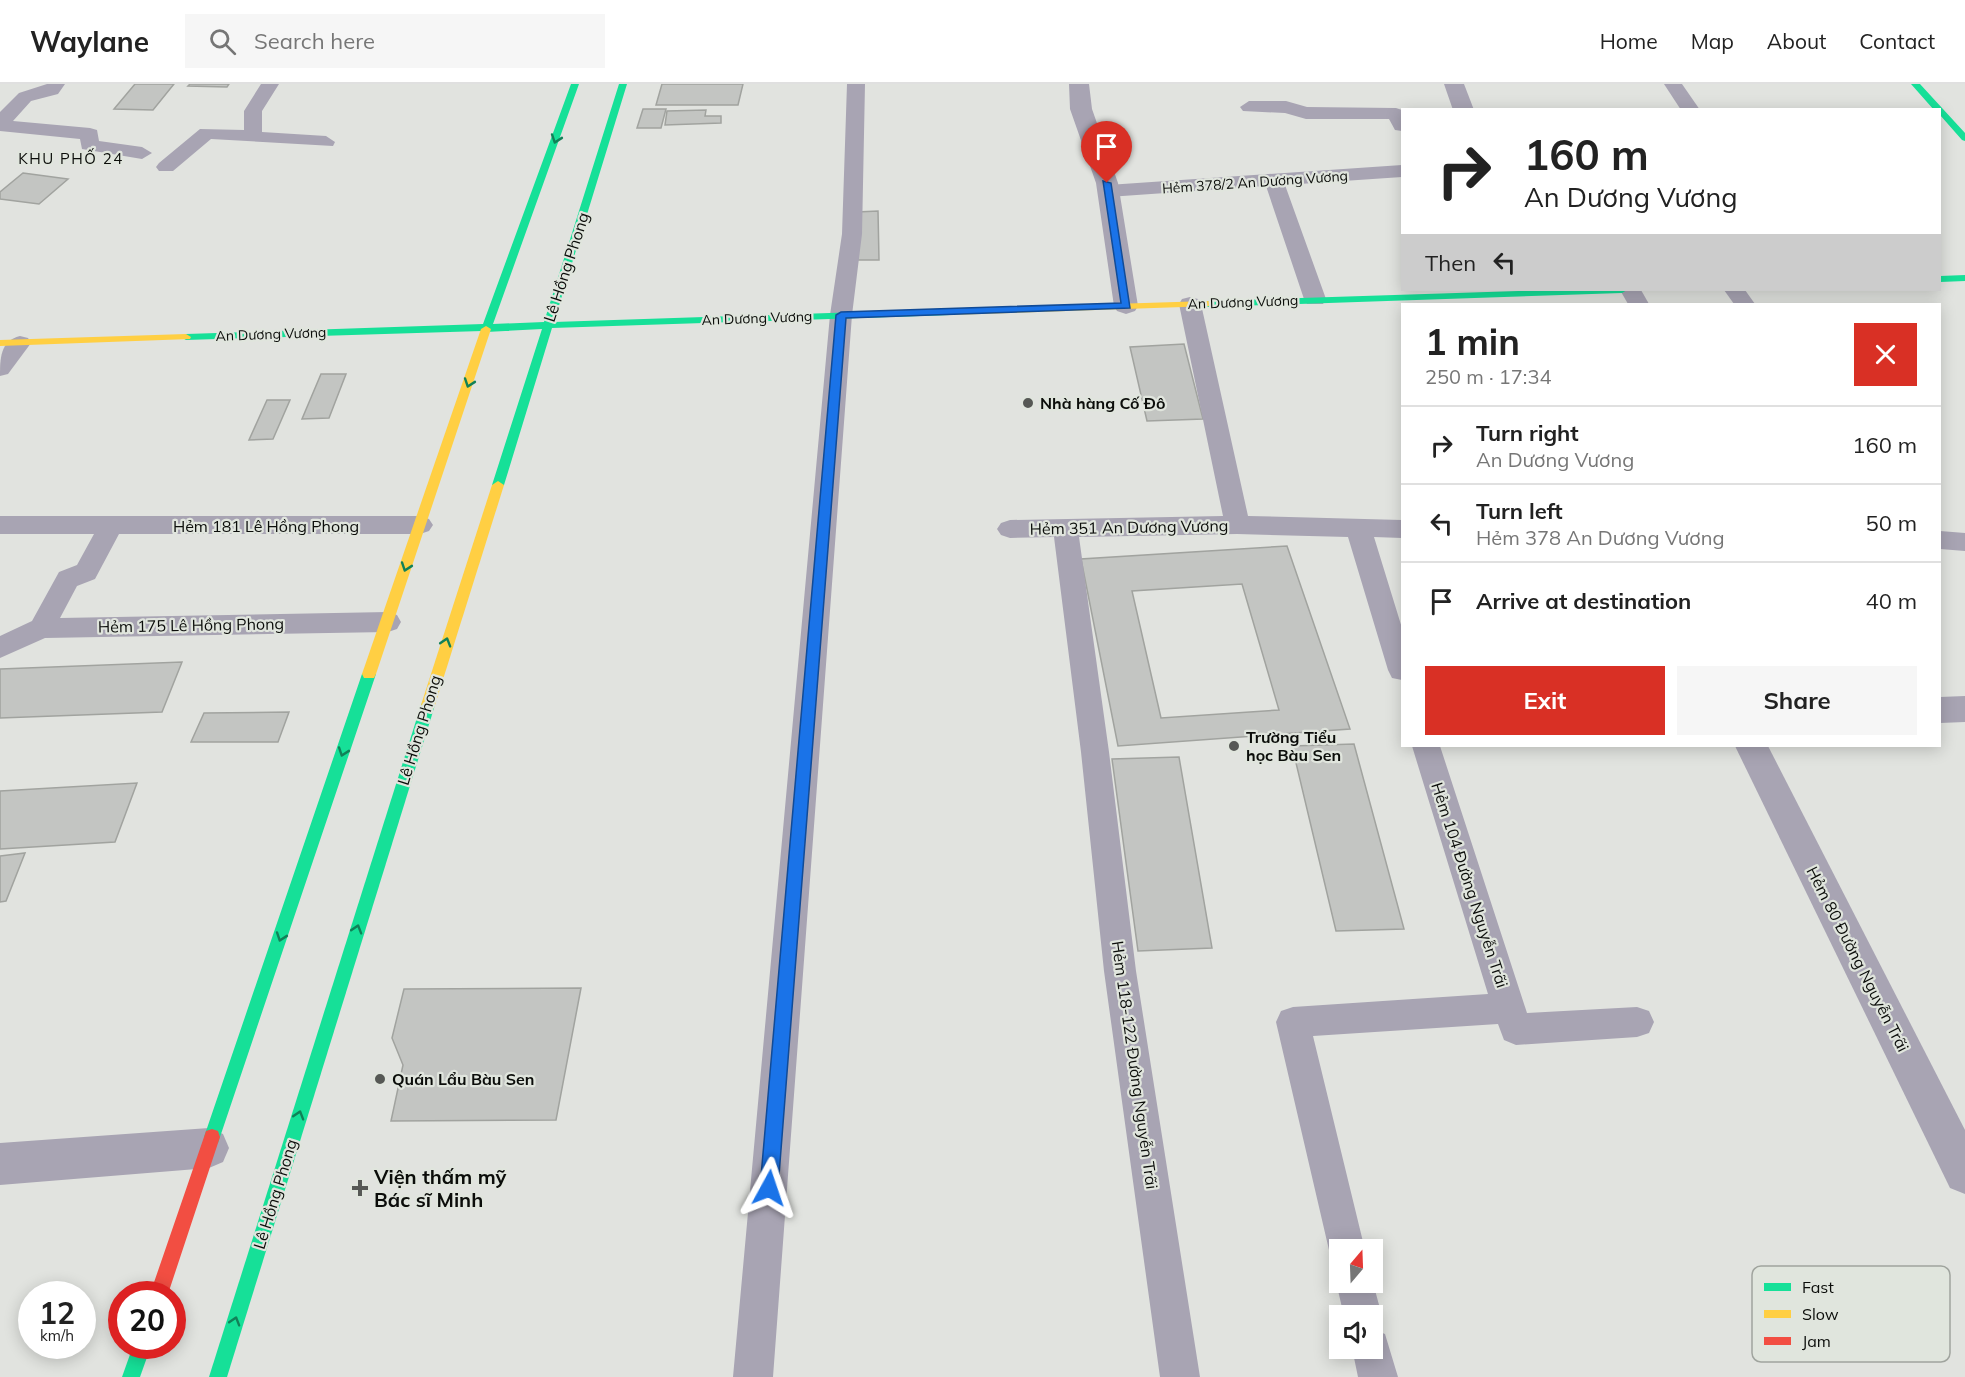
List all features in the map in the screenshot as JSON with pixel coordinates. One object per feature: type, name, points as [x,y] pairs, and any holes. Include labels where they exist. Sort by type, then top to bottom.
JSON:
[{"type":"main road","points":[[163,1281],[488,327],[575,84]]},
{"type":"main road","name":"Lê Hồng Phong","points":[[218,1377],[623,84]]},
{"type":"main road","points":[[1916,84],[1937,108]]},
{"type":"main road","points":[[1941,112],[1965,138]]},
{"type":"main road","points":[[1941,279],[1965,278]]},
{"type":"main road","name":"An Dương Vương","points":[[10,343],[1552,291]]},
{"type":"main road","points":[[131,1377],[137,1359]]},
{"type":"street","points":[[1079,84],[1081,109],[1108,191],[1126,306]]},
{"type":"street","points":[[1454,84],[1463,108]]},
{"type":"street","points":[[1941,710],[1965,709]]},
{"type":"street","name":"Hẻm 80 Đường Nguyễn Trãi","points":[[1752,747],[1965,1173]]},
{"type":"street","points":[[0,1164],[209,1148]]},
{"type":"lane","points":[[0,124],[25,97],[52,90],[56,84]]},
{"type":"lane","points":[[253,135],[253,111],[270,84]]},
{"type":"lane","points":[[753,1377],[841,315],[852,234],[856,84]]},
{"type":"lane","points":[[1673,84],[1690,108]]},
{"type":"lane","points":[[1249,107],[1286,107],[1306,113],[1396,114],[1401,124]]},
{"type":"lane","points":[[0,124],[90,134],[89,145],[142,153]]},
{"type":"lane","points":[[166,167],[207,133],[326,142]]},
{"type":"lane","name":"Hẻm 378/2 An Dương Vương","points":[[1108,191],[1401,171]]},
{"type":"lane","points":[[1274,180],[1315,299]]},
{"type":"lane","name":"Hẻm 351 An Dương Vương","points":[[1010,529],[1237,525],[1190,304]]},
{"type":"lane","points":[[0,369],[10,343]]},
{"type":"lane","name":"Hẻm 181 Lê Hồng Phong","points":[[0,525],[420,525]]},
{"type":"lane","points":[[41,628],[68,579],[86,572],[111,525]]},
{"type":"lane","points":[[1237,525],[1401,529]]},
{"type":"lane","name":"Hẻm 118-122 Đường Nguyễn Trãi","points":[[1065,528],[1095,752],[1120,971],[1180,1377]]},
{"type":"lane","points":[[1358,528],[1401,667]]},
{"type":"lane","points":[[1941,540],[1965,542]]},
{"type":"lane","name":"Hẻm 175 Lê Hồng Phong","points":[[0,648],[41,628],[387,622]]},
{"type":"lane","name":"Hẻm 104 Đường Nguyễn Trãi","points":[[1344,1239],[1293,1022],[1509,1008],[1426,747]]},
{"type":"lane","points":[[1509,1008],[1516,1029],[1637,1022]]},
{"type":"lane","points":[[1374,1359],[1378,1377]]},
{"type":"building","points":[[135,84],[174,84],[153,110],[114,109]]},
{"type":"building","points":[[190,84],[229,84],[227,87],[188,86]]},
{"type":"building","points":[[662,84],[743,84],[738,105],[656,105]]},
{"type":"building","points":[[643,109],[666,109],[661,128],[637,128]]},
{"type":"building","points":[[706,110],[705,116],[721,116],[721,123],[665,125],[667,111]]},
{"type":"building","points":[[23,173],[68,179],[39,204],[0,199],[0,192]]},
{"type":"building","points":[[878,211],[879,260],[857,260],[857,212]]},
{"type":"building","points":[[1184,344],[1203,419],[1147,421],[1130,347]]},
{"type":"building","points":[[321,374],[346,374],[329,418],[302,419]]},
{"type":"building","points":[[267,400],[290,400],[273,439],[249,440]]},
{"type":"building","points":[[1287,546],[1350,729],[1118,746],[1081,559]],"holes":[[[1242,584],[1279,710],[1161,718],[1132,591]]]},
{"type":"building","points":[[182,662],[162,712],[0,718],[0,669]]},
{"type":"building","points":[[289,712],[278,742],[191,742],[204,713]]},
{"type":"building","points":[[1354,744],[1404,929],[1336,931],[1292,746]]},
{"type":"building","points":[[1179,757],[1212,948],[1138,951],[1112,759]]},
{"type":"building","points":[[137,783],[115,842],[0,849],[0,791]]},
{"type":"building","points":[[25,853],[6,901],[0,902],[0,856]]},
{"type":"building","points":[[581,988],[556,1120],[391,1121],[403,1065],[392,1038],[404,989]]},
{"type":"traffic: fast","points":[[486,329],[575,84]]},
{"type":"traffic: fast","points":[[498,485],[623,84]]},
{"type":"traffic: fast","points":[[1915,84],[1937,108]]},
{"type":"traffic: fast","points":[[1941,111],[1965,138]]},
{"type":"traffic: fast","points":[[1941,279],[1965,278]]},
{"type":"traffic: fast","points":[[1208,304],[1592,291]]},
{"type":"traffic: fast","points":[[186,337],[950,312]]},
{"type":"traffic: fast","points":[[212,1137],[369,674]]},
{"type":"traffic: fast","points":[[218,1377],[428,705]]},
{"type":"traffic: fast","points":[[131,1377],[137,1359]]},
{"type":"traffic: slow","points":[[950,312],[1208,304]]},
{"type":"traffic: slow","points":[[369,674],[486,329]]},
{"type":"traffic: slow","points":[[0,343],[186,337]]},
{"type":"traffic: slow","points":[[428,705],[498,485]]},
{"type":"traffic: jam","points":[[163,1281],[212,1137]]},
{"type":"place","name":"Nhà hàng Cố Đô","points":[[1028,403]]},
{"type":"place","name":"Trường Tiểu học Bàu Sen","points":[[1234,746]]},
{"type":"place","name":"Quán Lẩu Bàu Sen","points":[[380,1079]]},
{"type":"place","name":"Viện thấm mỹ Bác sĩ Minh","points":[[360,1188]]},
{"type":"district","name":"KHU PHỐ 24","points":[[71,158]]},
{"type":"route","points":[[769,1188],[841,315],[1126,306],[1107,183]]}]
